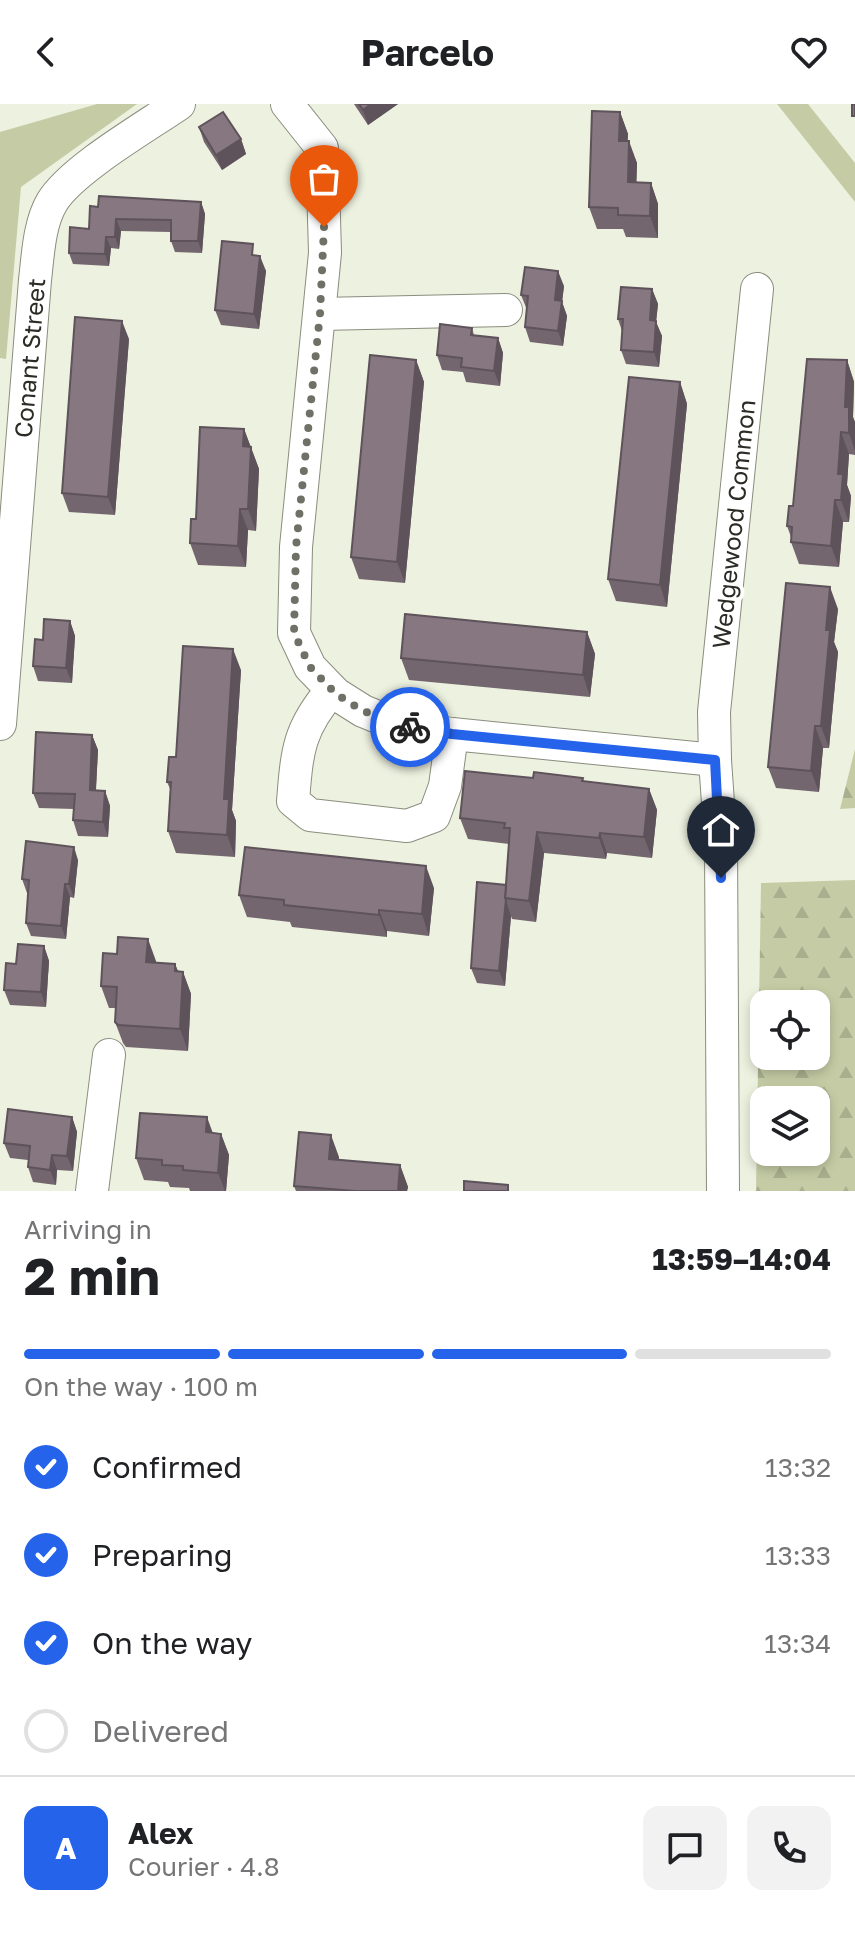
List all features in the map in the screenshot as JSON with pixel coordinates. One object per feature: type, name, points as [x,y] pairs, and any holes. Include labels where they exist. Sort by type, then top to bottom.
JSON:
[{"type":"street","name":"Conant Street","points":[[0,724],[35,280],[43,227],[52,202],[77,175],[179,104]]},
{"type":"street","points":[[287,104],[322,148],[325,253],[296,547],[294,633],[310,667],[332,690],[363,711],[420,730],[715,760]]},
{"type":"street","name":"Wedgewood Common","points":[[723,1191],[721,846],[714,712],[757,289]]},
{"type":"street","points":[[320,314],[506,310]]},
{"type":"street","points":[[332,690],[312,713],[297,750],[293,801],[310,815],[407,826],[434,816],[445,786],[452,734]]},
{"type":"street","points":[[92,1191],[109,1055]]},
{"type":"green space","points":[[97,104],[137,104],[21,187],[6,359],[0,358],[0,132]]},
{"type":"green space","points":[[777,104],[808,104],[855,163],[855,202]]},
{"type":"green space","points":[[855,749],[855,808],[840,809]]},
{"type":"green space","points":[[855,880],[855,1191],[756,1191],[756,1166],[830,1166],[830,1086],[758,1086],[758,1070],[830,1070],[830,990],[759,990],[761,883]]},
{"type":"building","points":[[592,111],[620,112],[619,141],[629,141],[628,182],[651,183],[650,216],[618,215],[618,208],[589,207]]},
{"type":"building","points":[[223,112],[241,139],[216,155],[199,127]]},
{"type":"building","points":[[99,196],[201,202],[198,241],[171,241],[171,220],[116,219],[115,237],[106,237],[105,254],[69,253],[70,227],[89,229],[90,206],[98,207]]},
{"type":"building","points":[[222,241],[253,244],[252,255],[260,256],[254,314],[215,310]]},
{"type":"building","points":[[525,267],[558,271],[555,300],[562,301],[558,331],[525,327],[528,296],[521,295]]},
{"type":"building","points":[[621,287],[652,289],[650,320],[656,321],[654,352],[621,350],[623,319],[618,319]]},
{"type":"building","points":[[75,317],[122,321],[108,497],[62,493]]},
{"type":"building","points":[[440,324],[472,328],[471,335],[498,338],[494,371],[461,367],[462,358],[437,355]]},
{"type":"building","points":[[370,355],[416,360],[397,562],[351,557]]},
{"type":"building","points":[[807,359],[847,360],[845,407],[849,407],[849,433],[841,432],[838,474],[843,474],[841,500],[835,500],[831,546],[791,542],[792,527],[787,526],[789,506],[793,506]]},
{"type":"building","points":[[629,377],[680,382],[660,585],[608,579]]},
{"type":"building","points":[[200,427],[244,429],[243,446],[251,447],[248,509],[240,509],[238,546],[190,543],[191,519],[196,519]]},
{"type":"building","points":[[786,583],[830,587],[826,630],[830,630],[821,726],[815,726],[811,771],[768,767]]},
{"type":"building","points":[[405,614],[587,632],[583,675],[401,658]]},
{"type":"building","points":[[44,619],[70,621],[66,668],[33,666],[35,639],[43,640]]},
{"type":"building","points":[[183,646],[233,649],[224,799],[229,799],[227,835],[168,831],[169,757],[176,757]]},
{"type":"building","points":[[36,732],[92,735],[90,790],[105,791],[103,822],[73,820],[75,794],[33,793]]},
{"type":"building","points":[[465,771],[533,778],[534,772],[649,789],[644,837],[600,833],[599,838],[537,832],[529,901],[505,898],[510,828],[504,828],[505,823],[460,818]]},
{"type":"building","points":[[26,841],[74,847],[69,884],[65,884],[61,926],[26,923],[29,880],[22,879]]},
{"type":"building","points":[[245,847],[426,866],[422,914],[379,910],[379,915],[284,905],[284,900],[239,895]]},
{"type":"building","points":[[477,882],[506,885],[499,971],[471,968]]},
{"type":"building","points":[[118,937],[148,939],[146,962],[175,964],[175,971],[183,972],[180,1029],[118,1025],[115,1022],[117,987],[101,986],[103,953],[117,954]]},
{"type":"building","points":[[18,944],[44,946],[41,992],[4,990],[6,963],[16,964]]},
{"type":"building","points":[[8,1109],[72,1117],[67,1156],[52,1155],[50,1170],[28,1167],[30,1146],[4,1143]]},
{"type":"building","points":[[140,1113],[207,1117],[206,1132],[221,1134],[218,1173],[183,1170],[183,1166],[162,1165],[162,1160],[136,1158]]},
{"type":"building","points":[[299,1132],[331,1135],[329,1159],[400,1165],[398,1191],[294,1186]]},
{"type":"building","points":[[464,1181],[508,1185],[508,1191],[464,1191]]},
{"type":"way so far","points":[[324,227],[320,314],[296,547],[294,633],[310,667],[336,694],[363,711],[410,727]]},
{"type":"route","points":[[410,727],[452,734],[715,760],[721,878]]}]
